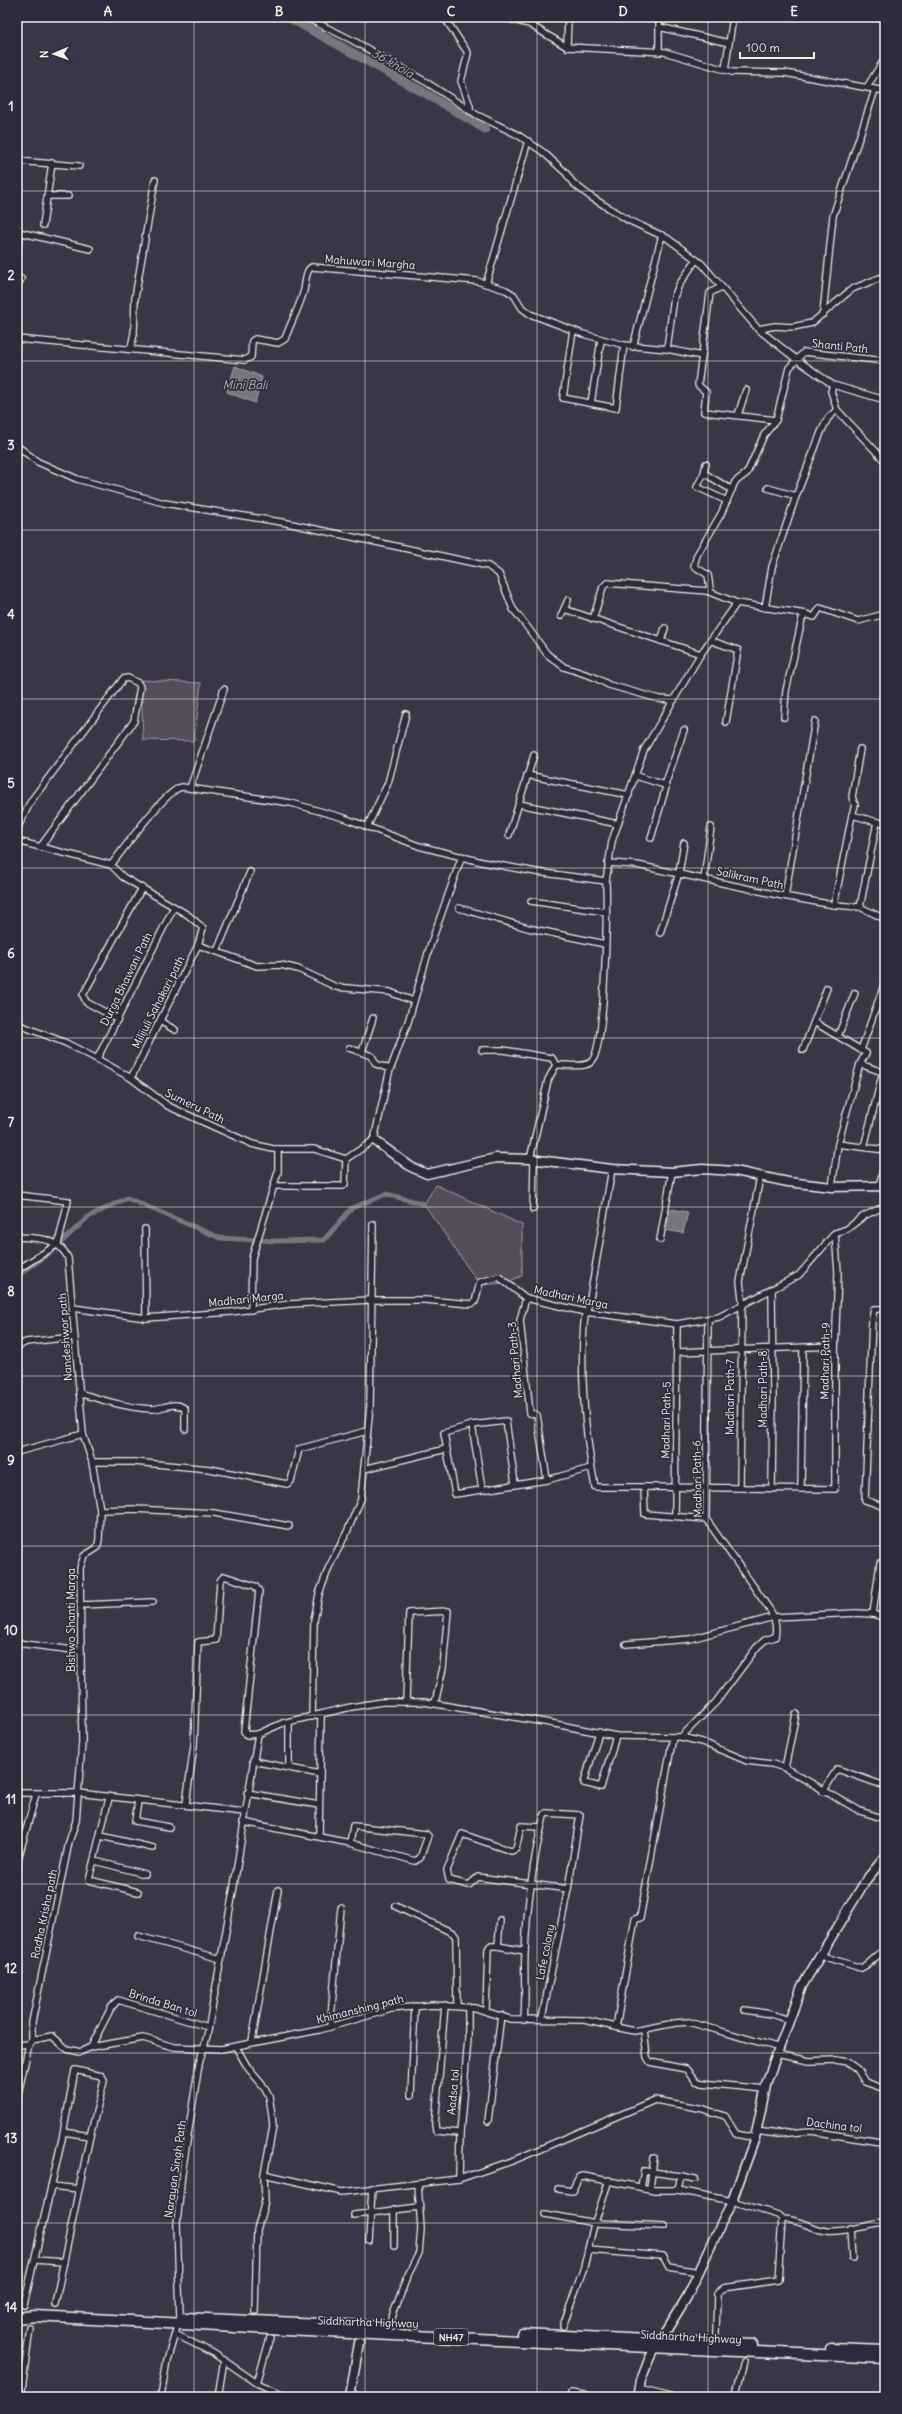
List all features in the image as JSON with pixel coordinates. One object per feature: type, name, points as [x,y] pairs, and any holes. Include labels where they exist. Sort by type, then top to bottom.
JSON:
[{"type":"highway","name":"Siddhartha Highway","points":[[20,2308],[179,2321]]},
{"type":"highway","name":"Siddhartha Highway","points":[[17,2318],[34,2316],[179,2321],[659,2344],[885,2358]]},
{"type":"highway","name":"Siddhartha Highway","points":[[659,2344],[885,2351]]},
{"type":"street","points":[[305,17],[352,40],[426,82],[470,111],[528,142],[566,172],[573,183],[591,197],[628,220],[662,235],[696,260],[758,329],[796,359],[833,385],[885,400]]},
{"type":"street","points":[[444,17],[468,53],[461,81],[470,106],[470,111]]},
{"type":"street","points":[[501,17],[529,24],[567,47],[659,52],[725,70],[772,74],[785,73],[885,91]]},
{"type":"street","points":[[567,47],[568,17]]},
{"type":"street","points":[[659,52],[660,17]]},
{"type":"street","points":[[725,70],[733,17]]},
{"type":"street","points":[[659,27],[729,42]]},
{"type":"street","points":[[866,87],[885,58]]},
{"type":"street","points":[[823,314],[833,216],[875,90]]},
{"type":"street","points":[[486,284],[528,142]]},
{"type":"street","points":[[17,161],[79,166]]},
{"type":"street","points":[[43,225],[52,163]]},
{"type":"street","points":[[131,348],[134,333],[135,298],[155,180]]},
{"type":"street","points":[[48,196],[68,196]]},
{"type":"street","points":[[17,249],[20,235],[23,233],[90,249]]},
{"type":"street","points":[[632,347],[662,235]]},
{"type":"street","points":[[667,349],[674,297],[679,285],[696,260]]},
{"type":"street","name":"Mahuwari Margha","points":[[17,338],[249,359],[252,341],[255,339],[278,343],[285,339],[294,313],[301,301],[308,272],[312,268],[462,279],[486,284],[510,293],[519,302],[522,308],[530,314],[601,340],[632,347],[667,349],[702,356]]},
{"type":"street","points":[[758,329],[775,326],[793,328],[812,323],[834,302],[852,289],[885,276]]},
{"type":"street","points":[[17,285],[21,279]]},
{"type":"street","points":[[721,287],[710,292],[704,325],[698,385],[706,392],[704,412],[776,420]]},
{"type":"street","points":[[573,330],[563,398],[616,408],[624,345]]},
{"type":"street","points":[[592,403],[601,340]]},
{"type":"street","name":"Shanti Path","points":[[796,359],[804,352],[885,361]]},
{"type":"street","points":[[707,591],[710,588],[708,575],[694,566],[697,555],[727,501],[735,482],[747,474],[764,435],[776,420],[788,368],[796,359]]},
{"type":"street","points":[[833,385],[831,391],[837,410],[885,460]]},
{"type":"street","points":[[738,415],[746,390]]},
{"type":"street","points":[[765,608],[772,566],[796,496],[822,430],[828,418],[837,410]]},
{"type":"street","points":[[17,446],[38,462],[77,479],[164,504],[287,523],[488,566],[499,574],[513,609],[547,654],[564,667],[594,677],[609,685],[659,699],[674,700]]},
{"type":"street","points":[[706,464],[698,487],[727,501]]},
{"type":"street","points":[[704,473],[732,490]]},
{"type":"street","points":[[768,488],[796,496]]},
{"type":"street","points":[[593,619],[603,587],[607,583],[707,591],[737,603],[806,614],[814,617],[820,608],[858,621],[885,614]]},
{"type":"street","points":[[561,616],[568,600]]},
{"type":"street","points":[[556,1065],[585,1065],[591,1062],[599,1047],[603,1010],[606,881],[608,863],[618,824],[644,750],[701,654],[712,641],[727,615],[737,603]]},
{"type":"street","points":[[564,609],[701,654]]},
{"type":"street","points":[[784,717],[786,691],[802,618],[806,614]]},
{"type":"street","points":[[661,641],[665,628]]},
{"type":"street","points":[[712,641],[738,650],[726,722]]},
{"type":"street","points":[[17,829],[31,801],[123,679],[128,678],[138,683],[140,687],[134,722],[41,846]]},
{"type":"street","points":[[190,788],[224,689]]},
{"type":"street","points":[[367,827],[388,783],[406,714]]},
{"type":"street","points":[[785,896],[815,721]]},
{"type":"street","points":[[651,838],[665,785],[684,730]]},
{"type":"street","points":[[834,905],[855,805],[852,797],[860,748]]},
{"type":"street","points":[[509,835],[534,755]]},
{"type":"street","points":[[527,775],[629,795]]},
{"type":"street","points":[[636,776],[665,785]]},
{"type":"street","points":[[111,865],[170,793],[179,787],[291,803],[367,827],[419,846],[508,868],[606,881]]},
{"type":"street","points":[[519,804],[618,824]]},
{"type":"street","points":[[852,815],[885,823]]},
{"type":"street","points":[[860,907],[877,822]]},
{"type":"street","points":[[704,879],[711,827]]},
{"type":"street","points":[[17,840],[111,865],[123,877],[174,907]]},
{"type":"street","points":[[660,933],[679,873],[684,843]]},
{"type":"street","points":[[274,1186],[343,1186],[345,1184],[346,1159],[374,1140],[390,1070],[408,1022],[431,943],[462,856]]},
{"type":"street","name":"Salikram Path","points":[[608,863],[637,865],[785,896],[834,905],[860,907],[885,919]]},
{"type":"street","points":[[217,950],[250,872]]},
{"type":"street","points":[[118,1019],[86,1002],[83,995],[142,888]]},
{"type":"street","points":[[531,901],[606,912]]},
{"type":"street","name":"Milijuli Sahakari path","points":[[130,1078],[202,935],[203,928],[200,924],[174,907]]},
{"type":"street","name":"Durga Bhawani Path","points":[[97,1059],[174,907]]},
{"type":"street","points":[[459,908],[528,928],[605,944]]},
{"type":"street","points":[[198,945],[217,950],[257,966],[281,965],[298,969],[336,987],[390,992],[413,1001]]},
{"type":"street","points":[[861,1050],[885,982]]},
{"type":"street","points":[[803,1050],[827,988]]},
{"type":"street","points":[[838,1036],[855,993]]},
{"type":"street","points":[[362,1052],[373,1018]]},
{"type":"street","points":[[160,1021],[175,1030]]},
{"type":"street","points":[[814,1022],[866,1053],[860,1064],[838,1144],[832,1187]]},
{"type":"street","name":"Sumeru Path","points":[[17,1024],[66,1043],[130,1078],[173,1109],[252,1144],[278,1149],[314,1149],[346,1159]]},
{"type":"street","points":[[349,1048],[372,1056],[378,1065],[390,1070]]},
{"type":"street","points":[[482,1050],[507,1050],[552,1058],[556,1065]]},
{"type":"street","points":[[860,1064],[884,1072],[864,1147]]},
{"type":"street","points":[[533,1209],[532,1160],[548,1080],[556,1065]]},
{"type":"street","points":[[374,1140],[411,1167],[427,1174],[496,1158],[532,1160],[612,1169],[672,1172],[702,1169],[832,1187],[882,1187],[885,1162]]},
{"type":"street","points":[[838,1144],[885,1150]]},
{"type":"street","points":[[251,1310],[252,1258],[278,1172],[278,1149]]},
{"type":"street","points":[[612,1169],[589,1304],[585,1312],[583,1349],[584,1421],[595,1487],[801,1489],[803,1349]]},
{"type":"street","points":[[660,1240],[672,1172]]},
{"type":"street","name":"Madhari Path-7","points":[[740,1488],[741,1349],[743,1306],[740,1282],[760,1176]]},
{"type":"street","points":[[17,1195],[68,1201],[58,1244],[17,1270]]},
{"type":"street","name":"Madhari Marga","points":[[73,1308],[146,1318],[251,1310],[295,1304],[371,1300],[425,1300],[471,1304],[475,1302],[480,1282],[499,1277],[526,1298],[585,1312],[677,1324],[725,1315],[799,1275],[835,1233],[846,1229],[864,1216],[885,1206]]},
{"type":"street","points":[[312,1717],[315,1611],[326,1574],[359,1507],[364,1469],[371,1376],[373,1224]]},
{"type":"street","points":[[145,1229],[146,1318]]},
{"type":"street","name":"Madhari Path-9","points":[[801,1489],[835,1489],[835,1346],[838,1272],[835,1233]]},
{"type":"street","points":[[17,1237],[43,1239],[58,1244]]},
{"type":"street","name":"Nandeshwor path","points":[[58,1244],[68,1258],[83,1434]]},
{"type":"street","name":"Madhari Path-8","points":[[772,1289],[772,1489]]},
{"type":"street","name":"Madhari Path-3","points":[[526,1298],[520,1320],[530,1413],[537,1415],[547,1480]]},
{"type":"street","points":[[885,1309],[874,1309],[872,1319],[865,1500],[885,1507]]},
{"type":"street","name":"Madhari Path-6","points":[[708,1319],[709,1350],[706,1519],[774,1617]]},
{"type":"street","name":"Madhari Path-5","points":[[674,1516],[677,1324]]},
{"type":"street","points":[[17,1347],[26,1342],[74,1337]]},
{"type":"street","points":[[677,1352],[773,1348],[803,1349],[835,1346]]},
{"type":"street","points":[[79,1393],[124,1406],[153,1409],[179,1406],[184,1409],[185,1429]]},
{"type":"street","points":[[516,1484],[506,1421],[472,1425],[445,1432],[446,1449],[455,1494],[547,1480],[591,1468]]},
{"type":"street","points":[[472,1425],[482,1489]]},
{"type":"street","points":[[92,1462],[134,1462],[210,1469],[287,1484],[291,1481],[299,1449],[367,1431]]},
{"type":"street","points":[[17,1452],[83,1434]]},
{"type":"street","name":"Bishwo Shanti Marga","points":[[78,1793],[82,1742],[80,1605],[81,1561],[84,1556],[97,1548],[100,1540],[100,1510],[92,1462],[83,1434]]},
{"type":"street","points":[[364,1469],[446,1449]]},
{"type":"street","points":[[644,1487],[645,1514],[706,1519]]},
{"type":"street","points":[[100,1510],[133,1509],[214,1513],[289,1526]]},
{"type":"street","points":[[873,1614],[880,1562]]},
{"type":"street","points":[[186,1804],[194,1745],[198,1642],[216,1640],[220,1581],[224,1576],[255,1586],[259,1591],[244,1731],[247,1735],[258,1734],[289,1722],[368,1704],[406,1701],[435,1703],[614,1736],[681,1737],[702,1742],[747,1762],[772,1764],[785,1768],[822,1792],[860,1811],[885,1818]]},
{"type":"street","points":[[80,1605],[153,1602]]},
{"type":"street","points":[[406,1701],[409,1613],[448,1611],[443,1668],[435,1703]]},
{"type":"street","points":[[626,1644],[690,1639],[774,1617],[805,1614],[873,1614],[885,1618]]},
{"type":"street","points":[[681,1737],[716,1702],[757,1647],[765,1640],[775,1637],[774,1617]]},
{"type":"street","points":[[17,1643],[81,1651]]},
{"type":"street","points":[[785,1768],[796,1714]]},
{"type":"street","points":[[319,1836],[321,1715]]},
{"type":"street","points":[[289,1722],[289,1767]]},
{"type":"street","points":[[598,1732],[584,1783],[600,1787],[615,1729]]},
{"type":"street","name":"Narayan Singh Path","points":[[161,2397],[179,2321],[178,2208],[203,2049],[221,1960],[247,1793],[258,1734]]},
{"type":"street","points":[[616,2027],[635,1919],[640,1918],[673,1737]]},
{"type":"street","points":[[253,1761],[320,1774]]},
{"type":"street","points":[[822,1792],[837,1769],[885,1786]]},
{"type":"street","points":[[17,1793],[78,1793],[109,1798],[186,1804],[244,1812]]},
{"type":"street","name":"Radha Krisha path","points":[[17,2099],[30,2050],[32,2022],[69,1842],[76,1821],[78,1793]]},
{"type":"street","points":[[247,1793],[319,1805]]},
{"type":"street","points":[[17,1863],[36,1794]]},
{"type":"street","points":[[109,1798],[95,1861],[89,1880],[138,1892]]},
{"type":"street","points":[[138,1801],[135,1821],[169,1827]]},
{"type":"street","name":"Lafe colony","points":[[541,1827],[544,1813],[580,1815],[568,1889],[542,2018]]},
{"type":"street","points":[[243,1822],[319,1836],[419,1861],[428,1836],[426,1834],[353,1826],[350,1843]]},
{"type":"street","points":[[524,2020],[525,1952],[532,1886],[541,1827],[522,1826],[516,1849],[512,1851],[462,1834],[459,1838],[447,1870],[449,1880],[469,1885],[478,1877],[532,1886],[568,1889]]},
{"type":"street","points":[[101,1836],[153,1848]]},
{"type":"street","points":[[670,2397],[639,2393],[650,2357],[659,2344],[665,2330],[687,2297],[732,2201],[756,2135],[764,2089],[802,1986],[819,1955],[866,1880],[885,1857]]},
{"type":"street","points":[[95,1861],[145,1874]]},
{"type":"street","points":[[252,2041],[278,1890]]},
{"type":"street","points":[[395,1906],[453,1933],[456,1937],[457,2005]]},
{"type":"street","points":[[330,2027],[341,1908]]},
{"type":"street","points":[[498,1946],[500,1920]]},
{"type":"street","points":[[138,1936],[221,1960]]},
{"type":"street","points":[[486,2010],[488,1949],[490,1946],[498,1946],[525,1952]]},
{"type":"street","points":[[819,1955],[861,1968],[869,1965],[885,1950]]},
{"type":"street","name":"Brinda Ban tol","points":[[91,2047],[108,2013],[118,2000],[208,2027]]},
{"type":"street","points":[[445,2005],[435,2125],[436,2131],[439,2133],[460,2133]]},
{"type":"street","name":"Khimanshing path","points":[[17,2045],[52,2036],[74,2051],[80,2052],[91,2047],[143,2038],[174,2047],[203,2049],[236,2047],[252,2041],[330,2027],[391,2009],[415,2006],[457,2005],[486,2010],[510,2019],[524,2020],[542,2018],[584,2020],[634,2031],[675,2023],[689,2022],[809,2061],[836,2060],[847,2062],[857,2069],[865,2082],[885,2089]]},
{"type":"street","points":[[411,2095],[415,2006]]},
{"type":"street","name":"Aadsa tol","points":[[459,2180],[460,2133],[468,2039],[468,2006]]},
{"type":"street","points":[[745,2010],[771,2014],[789,2020]]},
{"type":"street","points":[[488,2121],[501,2016]]},
{"type":"street","points":[[644,2030],[647,2057],[650,2062],[686,2069],[696,2081],[702,2083],[764,2089]]},
{"type":"street","points":[[236,2047],[269,2096],[273,2127],[264,2174],[265,2201],[256,2230],[255,2311]]},
{"type":"street","points":[[20,2308],[35,2260],[64,2132],[75,2070],[102,2076],[104,2081],[90,2136],[55,2304]]},
{"type":"street","name":"Dachina tol","points":[[264,2174],[342,2192],[459,2180],[512,2161],[655,2100],[704,2109],[725,2116],[736,2134],[756,2135],[811,2131],[885,2143]]},
{"type":"street","points":[[64,2132],[90,2136]]},
{"type":"street","points":[[650,2188],[654,2158]]},
{"type":"street","points":[[641,2187],[644,2171],[653,2170],[695,2179]]},
{"type":"street","points":[[558,2189],[572,2191],[579,2177],[583,2176],[641,2187],[678,2190],[732,2201],[778,2215],[782,2219],[827,2231],[836,2232],[850,2228],[885,2223]]},
{"type":"street","points":[[678,2190],[682,2176]]},
{"type":"street","points":[[563,2326],[570,2311],[609,2180]]},
{"type":"street","points":[[390,2320],[402,2287],[419,2253],[418,2184]]},
{"type":"street","points":[[51,2186],[79,2189]]},
{"type":"street","points":[[369,2242],[372,2188]]},
{"type":"street","points":[[354,2215],[419,2207]]},
{"type":"street","points":[[394,2209],[394,2246]]},
{"type":"street","points":[[545,2214],[595,2223],[665,2226]]},
{"type":"street","points":[[716,2332],[717,2293],[724,2288],[778,2280],[782,2219]]},
{"type":"street","points":[[850,2228],[852,2259]]},
{"type":"street","points":[[588,2250],[663,2256],[670,2267],[699,2272]]},
{"type":"street","points":[[35,2260],[64,2262]]},
{"type":"street","points":[[21,2397],[30,2328]]},
{"type":"street","points":[[175,2334],[203,2347],[257,2383],[288,2397]]},
{"type":"street","points":[[257,2383],[270,2338]]},
{"type":"street","points":[[358,2397],[350,2395],[359,2343]]},
{"type":"street","points":[[218,2397],[224,2360]]},
{"type":"street","points":[[735,2397],[744,2362]]},
{"type":"street","points":[[572,2393],[595,2397]]},
{"type":"shaded area","points":[[141,680],[201,683],[194,741],[143,740]]},
{"type":"shaded area","points":[[436,1185],[522,1225],[522,1276],[504,1283],[480,1285],[424,1204]]},
{"type":"water","name":"Mini Bali","points":[[235,366],[262,377],[255,403],[227,392]]},
{"type":"water","points":[[670,1209],[688,1212],[683,1233],[665,1230]]},
{"type":"waterway","name":"36 khola","points":[[288,17],[423,92],[485,129]]},
{"type":"waterway","points":[[17,1276],[51,1252],[88,1217],[127,1198],[220,1238],[275,1241],[324,1240],[352,1208],[386,1194],[424,1204]]}]
